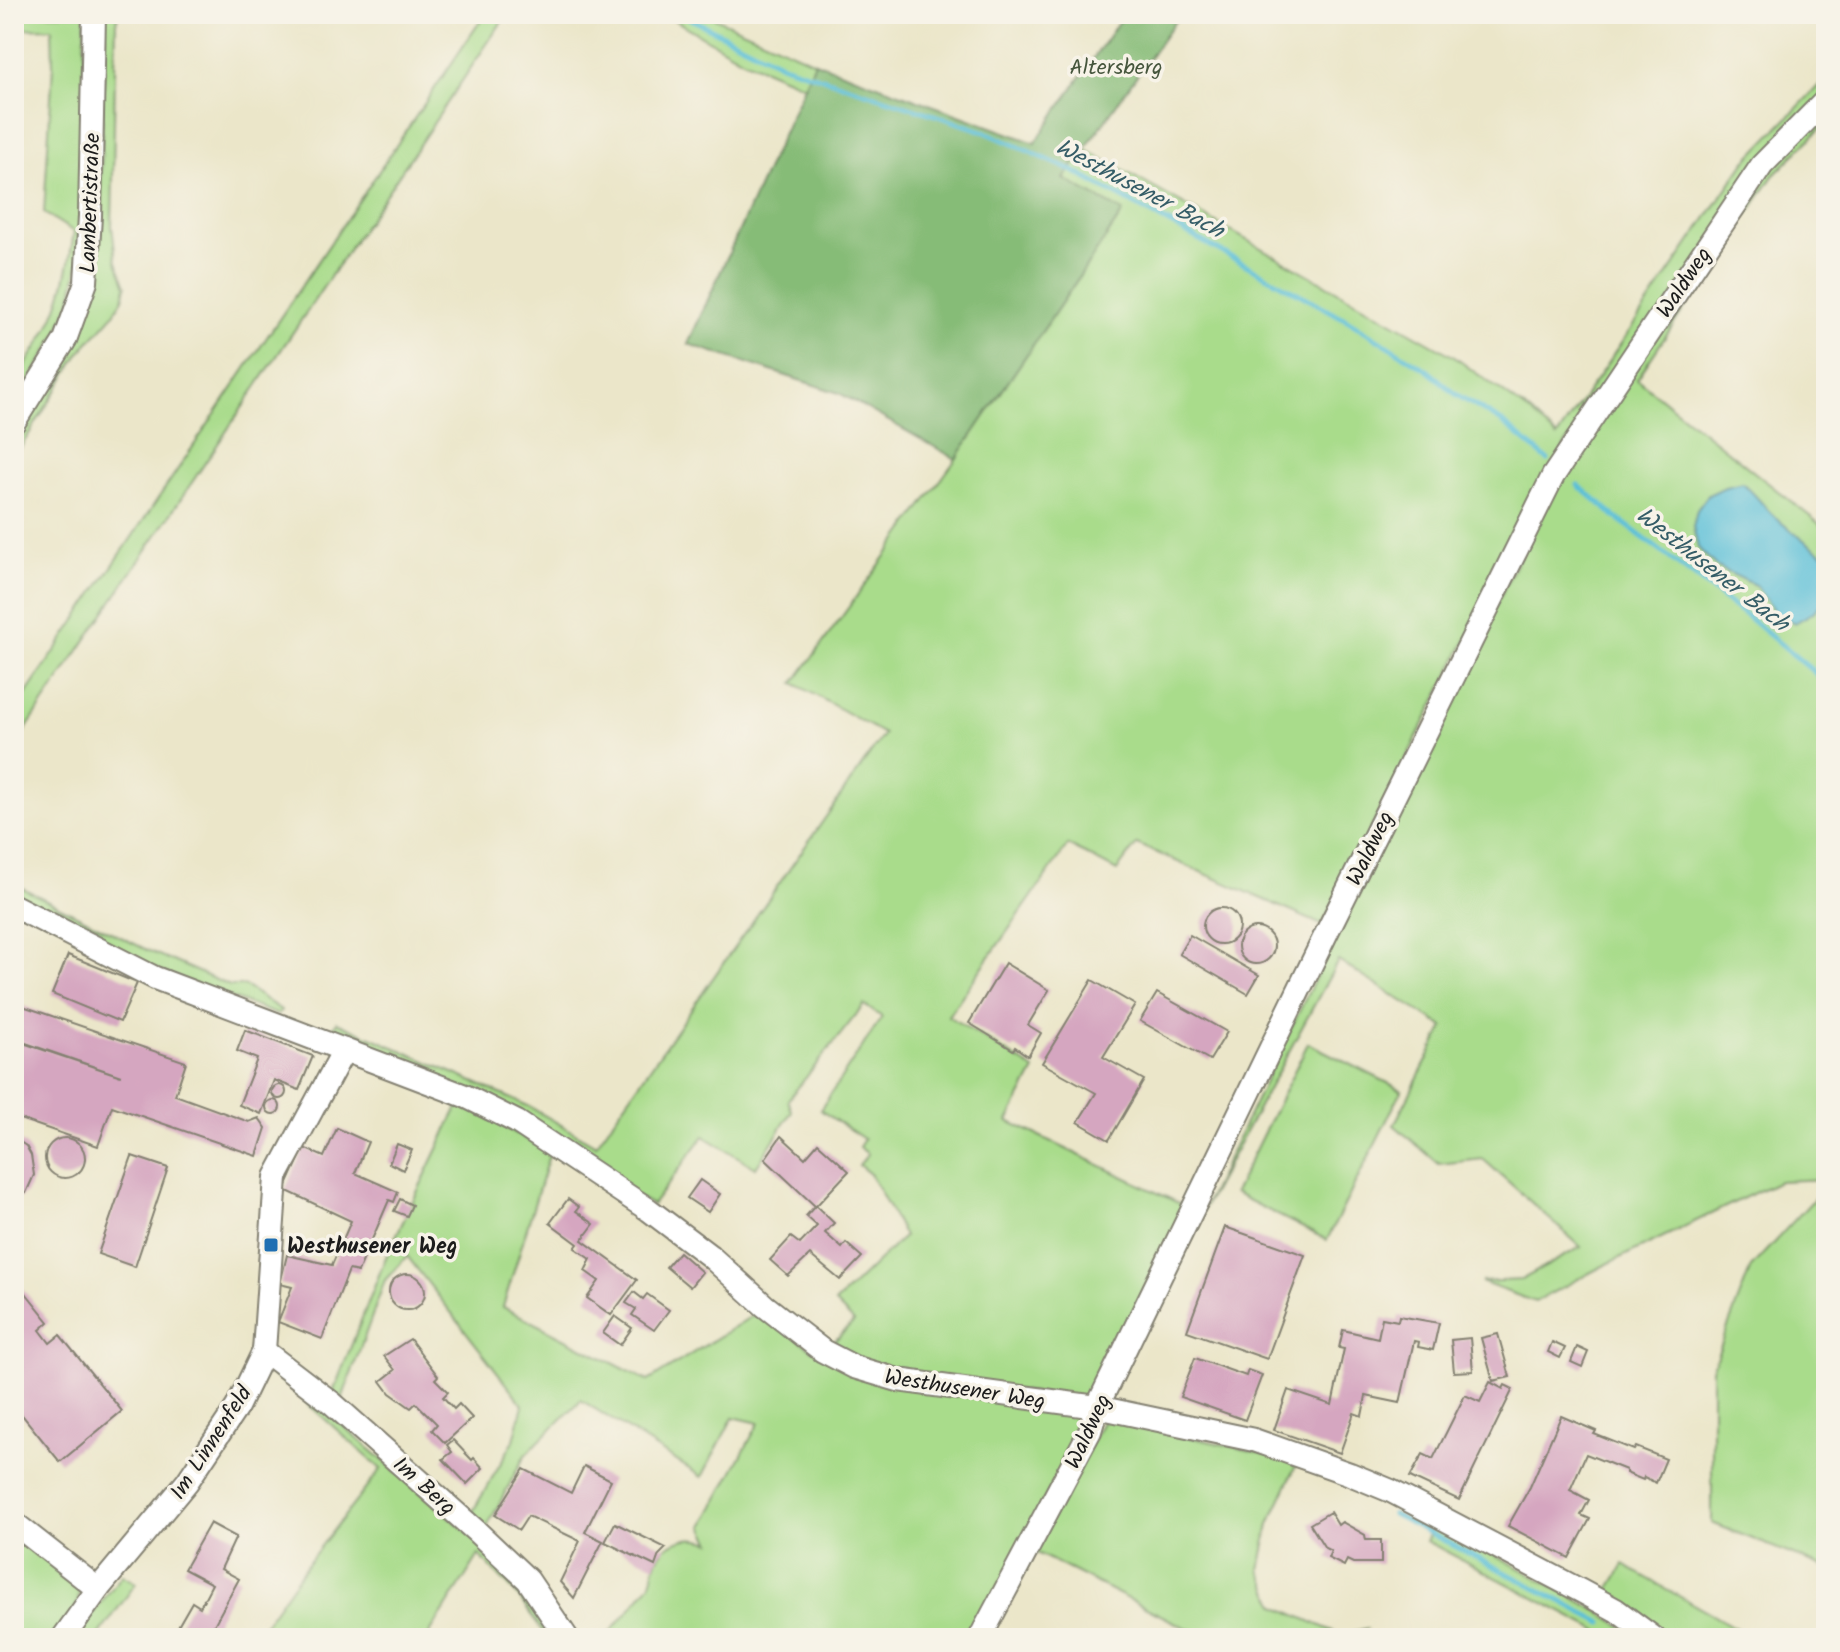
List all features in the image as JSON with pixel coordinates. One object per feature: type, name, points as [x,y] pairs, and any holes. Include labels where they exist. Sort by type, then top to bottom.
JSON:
[{"type":"street","name":"Lambertistraße","points":[[14,422],[65,340],[86,282],[94,14]]},
{"type":"street","name":"Waldweg","points":[[980,1638],[1090,1431],[1097,1407],[1327,932],[1553,476],[1762,165],[1826,100]]},
{"type":"street","name":"Westhusener Weg","points":[[14,906],[155,978],[465,1096],[517,1122],[649,1210],[710,1256],[765,1306],[812,1342],[854,1367],[898,1380],[1097,1407],[1254,1440],[1391,1491],[1616,1610],[1654,1638]]},
{"type":"street","name":"Im Linnenfeld","points":[[63,1638],[98,1589],[187,1482],[237,1407],[264,1351],[276,1177],[344,1050]]},
{"type":"street","name":"Im Berg","points":[[264,1351],[332,1403],[528,1580],[567,1638]]},
{"type":"street","points":[[14,1523],[98,1589]]},
{"type":"green space","points":[[14,14],[85,14],[79,262],[71,300],[57,335],[14,406],[21,374],[54,317],[68,269],[74,232],[44,213],[53,65],[52,28],[14,29]]},
{"type":"green space","points":[[105,14],[119,14],[116,22],[112,226],[116,259],[126,286],[123,299],[113,315],[81,351],[14,458],[14,438],[79,332],[95,292],[99,259]]},
{"type":"green space","points":[[485,14],[507,14],[14,747],[14,712]]},
{"type":"green space","points":[[664,14],[706,14],[815,62],[804,86],[743,60]]},
{"type":"green space","name":"Altersberg","points":[[1124,14],[1180,14],[1064,179],[1123,212],[956,459],[839,393],[688,344],[815,62],[1035,143]]},
{"type":"green space","points":[[1826,78],[1826,95],[1565,445],[1322,925],[1137,844],[1117,871],[1068,845],[948,1016],[1035,1070],[1008,1121],[1187,1207],[1093,1392],[1081,1399],[898,1374],[828,1347],[854,1322],[835,1303],[904,1236],[871,1175],[859,1165],[868,1154],[859,1147],[864,1139],[820,1110],[882,1017],[864,1005],[788,1100],[792,1111],[756,1168],[704,1136],[652,1205],[328,1035],[337,1022],[528,1106],[596,1145],[884,734],[794,683],[956,459],[1123,212],[1064,179],[1085,149],[1453,356],[1531,413],[1557,437],[1745,162]]},
{"type":"green space","points":[[1826,107],[1826,123],[1773,176],[1637,379],[1826,529],[1826,1179],[1779,1181],[1535,1302],[1481,1282],[1521,1280],[1581,1247],[1483,1159],[1439,1164],[1394,1125],[1444,1027],[1338,961],[1203,1210],[1555,483],[1764,170]]},
{"type":"green space","points":[[14,884],[147,950],[230,986],[245,986],[281,1010],[278,1015],[159,971],[14,899]]},
{"type":"green space","points":[[1308,1043],[1402,1090],[1327,1240],[1234,1193]]},
{"type":"green space","points":[[460,1103],[550,1152],[503,1307],[648,1381],[760,1311],[820,1355],[1086,1417],[975,1638],[605,1638],[650,1584],[659,1557],[670,1544],[686,1539],[712,1542],[703,1526],[759,1423],[733,1417],[702,1477],[581,1400],[525,1455],[485,1531],[469,1518],[514,1440],[523,1405],[407,1256],[385,1280],[341,1402],[332,1395],[386,1257]]},
{"type":"green space","points":[[1826,1186],[1826,1568],[1712,1523],[1712,1369],[1751,1267]]},
{"type":"green space","points":[[271,1374],[282,1374],[501,1561],[561,1638],[547,1638],[517,1595],[479,1555],[427,1638],[255,1638],[307,1564],[381,1469]]},
{"type":"green space","points":[[1104,1418],[1298,1461],[1269,1524],[1260,1570],[1276,1606],[1341,1635],[1368,1628],[1349,1638],[1206,1638],[1033,1551]]},
{"type":"green space","points":[[1435,1522],[1598,1611],[1640,1638],[1611,1638],[1426,1541]]},
{"type":"green space","points":[[14,1533],[73,1578],[80,1591],[77,1605],[53,1638],[14,1638]]},
{"type":"green space","points":[[1624,1565],[1753,1638],[1668,1638],[1604,1598]]},
{"type":"green space","points":[[122,1575],[136,1583],[97,1638],[74,1638]]},
{"type":"water","points":[[1742,483],[1780,521],[1826,556],[1826,600],[1795,623],[1778,616],[1755,585],[1717,567],[1698,548],[1693,527],[1697,510],[1708,495]]},
{"type":"building","points":[[1221,908],[1234,913],[1239,926],[1234,939],[1221,944],[1208,939],[1203,926],[1208,913]]},
{"type":"building","points":[[1256,928],[1269,933],[1274,946],[1269,959],[1256,964],[1243,959],[1238,946],[1243,933]]},
{"type":"building","points":[[1190,935],[1259,975],[1248,994],[1179,954]]},
{"type":"building","points":[[68,955],[137,983],[120,1022],[52,994]]},
{"type":"building","points":[[1005,963],[1049,990],[1028,1025],[1041,1033],[1028,1056],[969,1023]]},
{"type":"building","points":[[1092,980],[1135,1005],[1103,1057],[1144,1080],[1109,1140],[1078,1122],[1096,1093],[1042,1063]]},
{"type":"building","points":[[1157,993],[1227,1032],[1210,1060],[1140,1021]]},
{"type":"building","points":[[14,1003],[186,1062],[175,1095],[249,1122],[259,1118],[266,1128],[257,1156],[112,1106],[98,1146],[14,1117],[14,1040],[121,1076],[14,1039]]},
{"type":"building","points":[[245,1030],[313,1056],[299,1090],[274,1080],[261,1114],[239,1105],[257,1059],[237,1051]]},
{"type":"building","points":[[279,1085],[286,1092],[279,1099],[272,1092]]},
{"type":"building","points":[[273,1100],[280,1107],[273,1114],[266,1107]]},
{"type":"building","points":[[337,1128],[368,1142],[355,1173],[398,1192],[394,1202],[389,1200],[358,1272],[349,1270],[322,1339],[278,1322],[292,1287],[280,1284],[287,1255],[332,1265],[351,1221],[285,1190],[304,1148],[324,1157]]},
{"type":"building","points":[[781,1136],[805,1158],[818,1143],[849,1171],[816,1206],[834,1223],[825,1233],[842,1248],[846,1243],[862,1257],[840,1280],[810,1255],[788,1276],[770,1260],[791,1237],[800,1244],[817,1226],[806,1216],[815,1206],[765,1159]]},
{"type":"building","points":[[14,1138],[26,1146],[31,1155],[34,1175],[26,1193],[14,1202]]},
{"type":"building","points":[[65,1138],[79,1144],[85,1158],[79,1172],[65,1178],[51,1172],[45,1158],[51,1144]]},
{"type":"building","points":[[397,1144],[412,1150],[403,1170],[389,1163]]},
{"type":"building","points":[[132,1156],[168,1168],[135,1267],[98,1254]]},
{"type":"building","points":[[700,1180],[720,1194],[708,1212],[687,1198]]},
{"type":"building","points":[[400,1199],[412,1205],[407,1216],[394,1211]]},
{"type":"building","points":[[568,1199],[579,1207],[576,1211],[594,1224],[582,1240],[637,1280],[611,1315],[587,1298],[599,1281],[585,1271],[591,1259],[575,1248],[578,1244],[550,1223]]},
{"type":"building","points":[[1225,1227],[1305,1255],[1267,1359],[1187,1331]]},
{"type":"building","points":[[679,1252],[702,1272],[690,1287],[666,1267]]},
{"type":"building","points":[[407,1274],[420,1279],[425,1292],[420,1305],[407,1310],[394,1305],[389,1292],[394,1279]]},
{"type":"building","points":[[14,1278],[49,1322],[40,1330],[50,1343],[60,1335],[122,1411],[60,1462],[14,1405]]},
{"type":"building","points":[[634,1292],[643,1299],[647,1294],[669,1310],[654,1330],[632,1315],[636,1309],[626,1303]]},
{"type":"building","points":[[615,1316],[632,1328],[620,1345],[603,1333]]},
{"type":"building","points":[[1399,1316],[1439,1323],[1433,1350],[1418,1347],[1419,1342],[1414,1341],[1400,1403],[1366,1396],[1362,1416],[1354,1413],[1340,1453],[1274,1430],[1288,1390],[1332,1405],[1344,1349],[1339,1348],[1343,1330],[1378,1338],[1382,1318],[1398,1321]]},
{"type":"building","points":[[1498,1334],[1510,1377],[1493,1381],[1481,1338]]},
{"type":"building","points":[[1470,1338],[1473,1371],[1454,1372],[1451,1340]]},
{"type":"building","points":[[410,1339],[438,1376],[435,1379],[448,1392],[443,1397],[454,1409],[459,1404],[472,1418],[445,1443],[432,1430],[437,1424],[416,1403],[411,1408],[390,1393],[381,1381],[395,1370],[384,1356]]},
{"type":"building","points":[[1552,1342],[1565,1348],[1560,1358],[1548,1352]]},
{"type":"building","points":[[1577,1347],[1588,1352],[1582,1367],[1571,1362]]},
{"type":"building","points":[[1195,1358],[1246,1376],[1248,1370],[1262,1375],[1245,1420],[1180,1397]]},
{"type":"building","points":[[1490,1382],[1503,1389],[1505,1385],[1513,1389],[1459,1500],[1410,1477],[1423,1454],[1433,1459],[1465,1395],[1480,1402]]},
{"type":"building","points":[[1561,1416],[1596,1431],[1594,1434],[1666,1459],[1656,1483],[1586,1454],[1570,1490],[1589,1500],[1581,1515],[1590,1519],[1569,1558],[1508,1526],[1530,1487]]},
{"type":"building","points":[[453,1440],[483,1468],[467,1484],[443,1459],[452,1452],[447,1445]]},
{"type":"building","points":[[584,1466],[611,1480],[585,1532],[603,1541],[574,1598],[560,1582],[580,1541],[528,1516],[519,1530],[495,1515],[524,1469],[571,1493]]},
{"type":"building","points":[[1330,1512],[1338,1525],[1342,1522],[1365,1535],[1366,1540],[1381,1540],[1381,1563],[1353,1563],[1347,1560],[1344,1566],[1328,1558],[1331,1551],[1325,1548],[1310,1524]]},
{"type":"building","points":[[210,1523],[236,1537],[221,1569],[239,1579],[207,1638],[178,1638],[173,1635],[192,1602],[200,1607],[212,1584],[184,1569]]},
{"type":"building","points":[[615,1523],[666,1548],[655,1566],[605,1542]]},
{"type":"waterway","name":"Westhusener Bach","points":[[681,14],[783,65],[983,131],[1073,171],[1347,320],[1502,422],[1548,460]]},
{"type":"waterway","name":"Westhusener Bach","points":[[1578,485],[1826,682]]},
{"type":"waterway","points":[[1393,1514],[1603,1623]]},
{"type":"waterway","points":[[1621,1634],[1627,1638]]},
{"type":"place","name":"Westhusener Weg","points":[[271,1245]]}]
